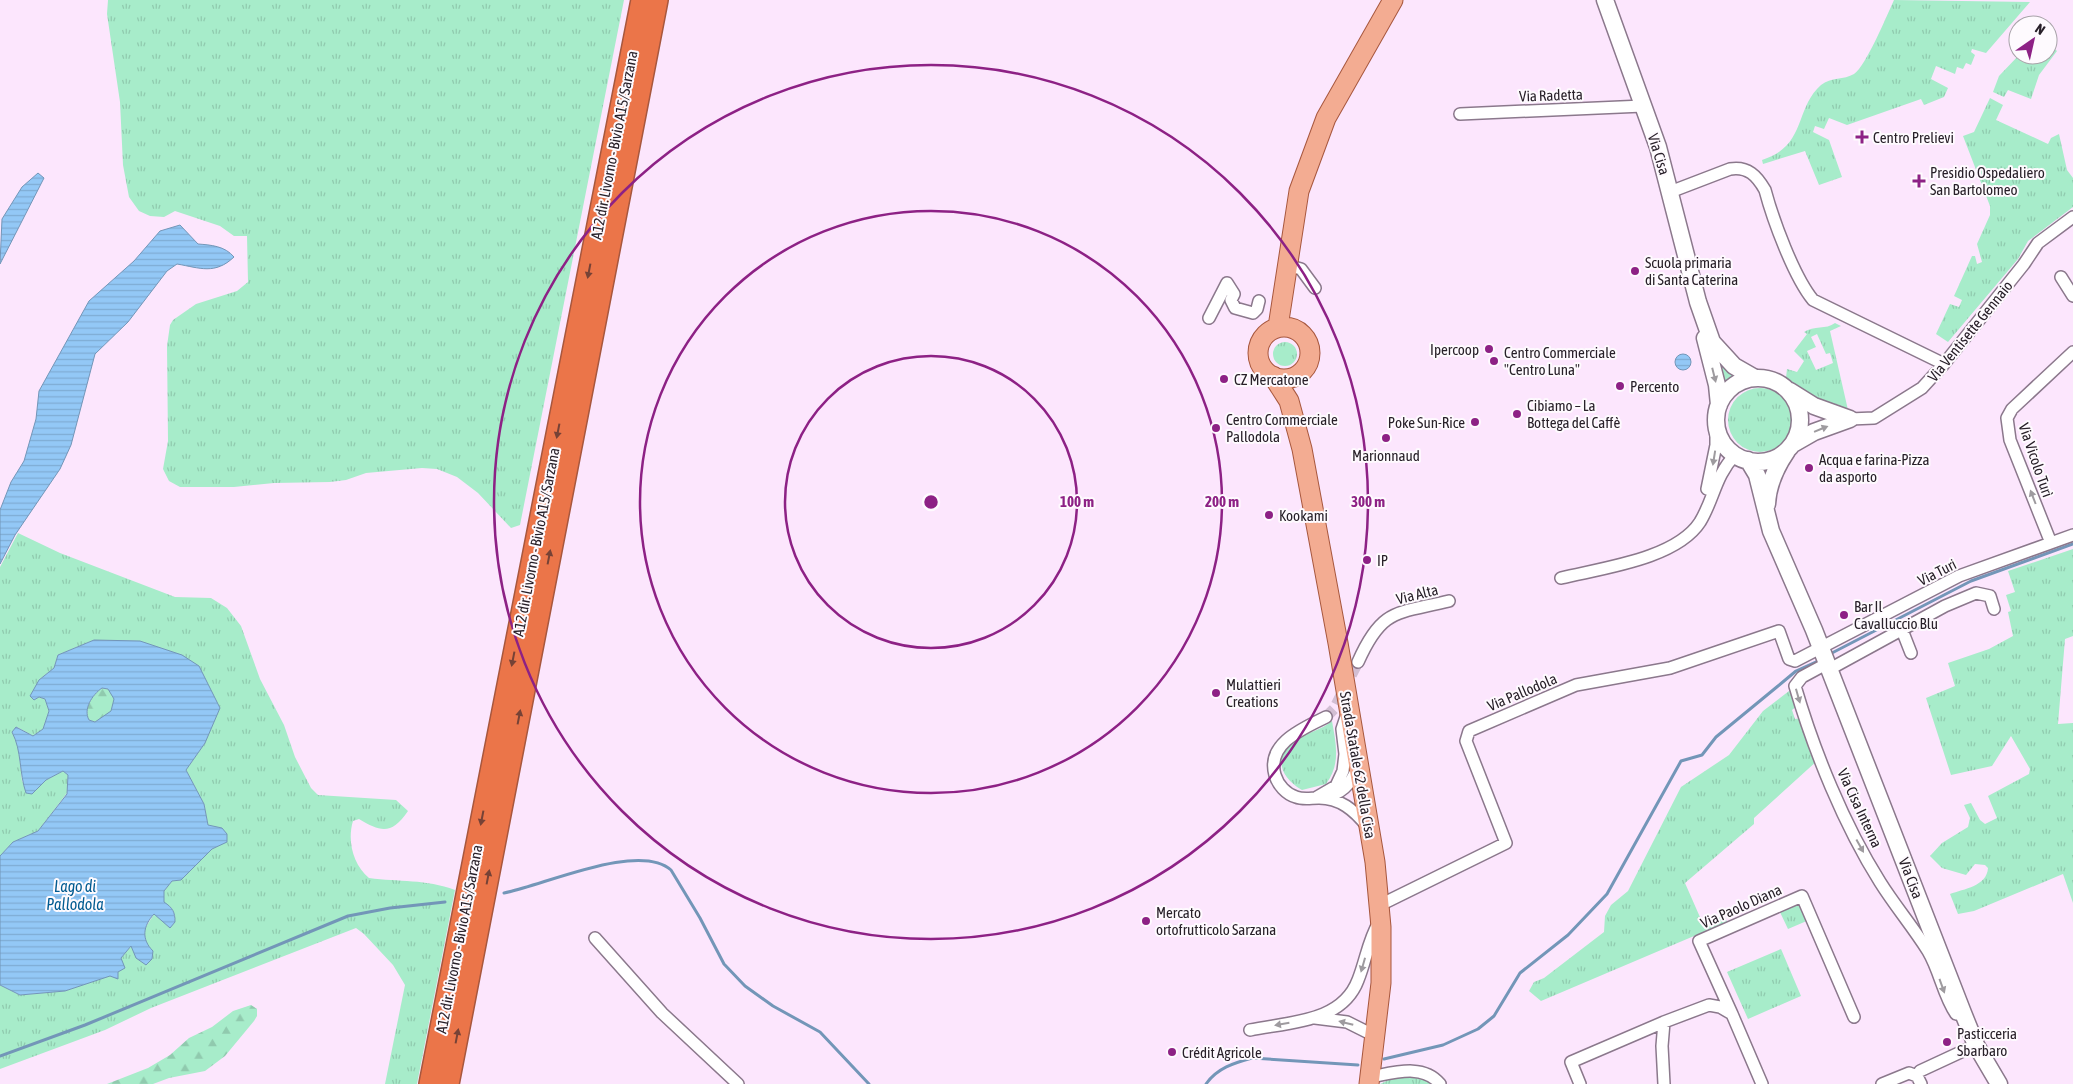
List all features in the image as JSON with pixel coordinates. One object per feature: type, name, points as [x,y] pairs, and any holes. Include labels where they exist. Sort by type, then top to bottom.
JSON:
[{"type":"highway","name":"A12 dir. Livorno - Bivio A15/Sarzana","points":[[430,1084],[642,0]]},
{"type":"highway","points":[[448,1084],[657,0]]},
{"type":"main road","name":"Strada Statale 62 della Cisa","points":[[1370,1080],[1381,983],[1379,913],[1370,829],[1302,449],[1289,401],[1273,376],[1262,366],[1258,351],[1266,334],[1278,328],[1282,311],[1286,265],[1299,191],[1326,118],[1393,0]]},
{"type":"main road","name":"Strada Statale 62 della Cisa","points":[[1286,265],[1289,305],[1301,333],[1307,340],[1310,350],[1308,362],[1302,372],[1299,401],[1302,449]]},
{"type":"main road","points":[[1278,328],[1290,328],[1301,333]]},
{"type":"main road","points":[[1273,376],[1291,378],[1302,372]]},
{"type":"street","name":"Via Cisa","points":[[1605,0],[1658,147],[1700,311],[1717,386],[1719,405]]},
{"type":"street","name":"Via Radetta","points":[[1460,114],[1643,106]]},
{"type":"street","points":[[1670,192],[1730,169],[1739,167],[1749,170],[1766,190],[1796,273],[1803,288],[1813,300],[1944,364]]},
{"type":"street","name":"Via Ventisette Gennaio","points":[[1791,446],[1814,432],[1850,419],[1874,418],[1897,406],[1922,388],[1944,364],[2024,264],[2038,243],[2073,217]]},
{"type":"street","points":[[1286,265],[1301,269],[1315,288]]},
{"type":"street","points":[[2061,277],[2073,296]]},
{"type":"street","points":[[1209,318],[1227,283],[1234,294],[1231,300],[1235,308],[1253,312],[1257,308],[1258,301]]},
{"type":"street","name":"Via Cisa","points":[[1700,311],[1712,342],[1723,357],[1755,378]]},
{"type":"street","name":"Via Vicolo Turì","points":[[2051,543],[2010,440],[2007,418],[2012,409],[2073,352]]},
{"type":"street","points":[[1701,520],[1712,469],[1716,424],[1719,405],[1733,386],[1743,380],[1755,378],[1775,381],[1783,386],[1792,396],[1798,407],[1800,420],[1798,432],[1791,446],[1772,459],[1760,462],[1742,457],[1723,441],[1716,424]]},
{"type":"street","name":"Via Ventisette Gennaio","points":[[1783,386],[1814,406],[1850,419]]},
{"type":"street","name":"Via Cisa","points":[[1771,531],[1768,491],[1778,464],[1791,446]]},
{"type":"street","points":[[1561,578],[1661,553],[1692,533],[1708,508],[1716,480],[1726,464],[1742,457]]},
{"type":"street","name":"Via Cisa","points":[[1742,457],[1757,476],[1771,531],[1820,649],[1976,1045],[1999,1084]]},
{"type":"street","name":"Via Turi","points":[[1820,649],[1959,576],[2073,535]]},
{"type":"street","points":[[1827,667],[1976,593],[1990,596],[1994,609]]},
{"type":"street","name":"Via Alta","points":[[1358,662],[1373,632],[1392,616],[1449,601]]},
{"type":"street","points":[[1902,630],[1911,653]]},
{"type":"street","name":"Via Pallodola","points":[[1379,913],[1506,843],[1466,741],[1469,731],[1576,685],[1670,668],[1779,631],[1789,659],[1795,662],[1820,649]]},
{"type":"street","name":"Via Cisa Interna","points":[[1827,667],[1802,677],[1795,686],[1833,788],[1856,838],[1880,883],[1929,953],[1948,1002],[1956,1014],[1963,1013]]},
{"type":"street","points":[[1315,798],[1336,786],[1343,771],[1345,754],[1342,730],[1348,710]]},
{"type":"street","points":[[1326,717],[1294,733],[1282,744],[1273,768],[1277,780],[1284,790],[1296,797],[1337,800],[1359,816],[1370,829]]},
{"type":"street","points":[[1315,798],[1341,791],[1354,777],[1359,763]]},
{"type":"street","name":"Via Paolo Diana","points":[[1762,1084],[1699,941],[1802,896],[1854,1017]]},
{"type":"street","points":[[1250,1030],[1314,1018],[1348,999],[1358,980],[1379,913]]},
{"type":"street","points":[[595,938],[662,1013],[738,1084]]},
{"type":"street","points":[[1580,1084],[1571,1062],[1709,1005],[1720,1007],[1732,1014]]},
{"type":"street","points":[[1314,1018],[1347,1022],[1375,1036]]},
{"type":"street","points":[[1664,1022],[1662,1046],[1664,1084]]},
{"type":"street","points":[[1882,1084],[1909,1073],[1919,1080],[1920,1071],[1976,1045]]},
{"type":"street","points":[[1370,1080],[1409,1071],[1426,1073],[1440,1084]]},
{"type":"green space","points":[[108,0],[624,0],[520,525],[511,528],[478,493],[457,477],[437,469],[422,468],[366,473],[346,480],[330,482],[274,483],[234,487],[180,487],[169,481],[163,469],[168,441],[167,346],[170,325],[173,320],[196,304],[237,291],[248,282],[247,236],[234,236],[220,226],[175,211],[164,217],[150,216],[139,211],[129,197],[123,165],[120,102],[107,14]]},
{"type":"green space","points":[[1894,0],[2030,2],[2019,15],[2008,15],[2008,28],[1986,53],[1972,49],[1971,52],[1975,55],[1971,65],[1966,63],[1963,69],[1957,67],[1955,74],[1936,66],[1931,79],[1948,88],[1944,97],[1924,105],[1921,99],[1847,125],[1829,118],[1824,129],[1815,126],[1813,132],[1829,140],[1842,177],[1819,185],[1805,151],[1763,164],[1762,160],[1776,154],[1786,146],[1793,136],[1807,105],[1821,85],[1825,82],[1850,76],[1859,69]]},
{"type":"green space","points":[[2009,65],[2046,65],[2039,75],[2031,99],[2008,90],[2004,97],[1993,92],[1999,76]]},
{"type":"green space","points":[[1990,98],[2003,105],[1996,120],[2048,144],[2051,138],[2059,134],[2067,170],[2073,178],[2073,207],[2028,241],[2018,259],[1948,342],[1936,334],[1950,304],[1959,307],[1962,300],[1954,296],[1972,256],[1975,256],[1977,264],[1982,262],[1977,244],[1990,215],[1990,206],[1963,136],[1974,132]]},
{"type":"green space","points":[[1835,323],[1841,326],[1830,331],[1848,410],[1816,401],[1786,378],[1787,369],[1797,372],[1804,361],[1794,351],[1807,334],[1804,332]],"holes":[[[1817,334],[1826,354],[1830,353],[1833,363],[1816,370],[1807,351],[1816,347],[1811,337]]]},
{"type":"green space","points":[[1285,342],[1293,346],[1297,354],[1293,362],[1285,366],[1277,362],[1273,354],[1277,346]]},
{"type":"green space","points":[[1711,345],[1739,377],[1721,394]]},
{"type":"green space","points":[[1754,388],[1766,388],[1783,397],[1790,408],[1792,420],[1790,432],[1783,443],[1766,452],[1754,452],[1742,447],[1733,438],[1728,426],[1728,414],[1733,402],[1742,393]]},
{"type":"green space","points":[[18,533],[60,553],[175,597],[211,598],[227,608],[241,626],[260,679],[284,725],[295,757],[311,788],[318,795],[396,800],[408,811],[397,824],[386,829],[374,827],[359,819],[353,821],[351,844],[355,860],[363,873],[369,878],[423,882],[455,890],[417,1084],[385,1084],[405,985],[393,965],[356,928],[151,1008],[105,1030],[0,1069],[0,985],[20,995],[65,991],[118,972],[121,958],[132,945],[146,944],[144,930],[154,914],[170,927],[175,922],[173,910],[164,903],[164,891],[172,881],[181,880],[212,849],[227,841],[208,825],[204,804],[186,770],[205,743],[140,641],[94,640],[58,655],[54,668],[39,680],[39,697],[45,699],[49,711],[43,729],[33,736],[17,727],[12,732],[18,743],[22,781],[32,794],[46,780],[63,771],[68,775],[67,793],[38,831],[13,842],[0,856],[0,567]]},
{"type":"green space","points":[[2073,549],[2073,636],[2065,639],[2058,724],[2073,723],[2073,903],[2063,874],[1974,911],[1958,914],[1950,894],[1979,883],[1987,874],[1988,868],[1985,865],[1975,864],[1966,875],[1942,868],[1930,856],[1942,843],[1968,827],[1970,818],[1964,805],[1971,803],[1980,820],[1985,824],[1997,818],[1988,796],[2029,774],[2030,769],[2011,736],[1992,766],[1951,775],[1926,698],[1955,686],[1948,663],[1989,649],[2013,636],[2008,612],[2011,611],[2006,595],[2015,592],[2008,571]]},
{"type":"green space","points":[[102,688],[108,689],[115,699],[111,712],[95,722],[89,720],[87,711],[92,698]]},
{"type":"green space","points":[[1789,691],[1792,692],[1797,706],[1792,710],[1795,719],[1802,718],[1818,760],[1754,818],[1754,824],[1685,883],[1703,924],[1724,915],[1727,922],[1541,1001],[1529,991],[1534,982],[1544,978],[1604,932],[1605,916],[1611,905],[1628,891],[1681,787],[1729,755],[1763,711]]},
{"type":"green space","points":[[1332,721],[1336,761],[1331,776],[1326,784],[1302,790],[1288,779],[1284,772],[1282,758],[1284,751],[1298,739],[1324,727]]},
{"type":"green space","points":[[1799,901],[1809,920],[1788,929],[1779,910]]},
{"type":"green space","points":[[1781,949],[1801,996],[1748,1019],[1727,972]]},
{"type":"green space","points":[[251,1005],[257,1009],[257,1016],[254,1021],[225,1056],[205,1071],[169,1078],[153,1084],[107,1084],[148,1068],[170,1055],[189,1038],[212,1027],[233,1011]]},
{"type":"green space","points":[[1418,1075],[1434,1084],[1380,1084],[1393,1078]]},
{"type":"water","points":[[38,173],[44,178],[0,264],[2,219],[22,187]]},
{"type":"water","points":[[180,225],[198,244],[222,248],[234,257],[227,263],[207,269],[177,264],[167,271],[128,322],[95,354],[71,445],[60,469],[15,535],[0,564],[0,510],[11,482],[24,461],[36,419],[39,391],[89,301],[134,261],[160,231]]},
{"type":"water","points":[[1683,354],[1691,362],[1683,370],[1675,362]]},
{"type":"water","name":"Lago di Pallodola","points":[[94,640],[140,641],[182,655],[199,666],[220,708],[205,743],[186,770],[204,804],[208,825],[222,828],[227,834],[227,842],[212,849],[181,880],[172,881],[164,891],[164,902],[173,911],[175,922],[170,928],[154,914],[150,919],[145,937],[153,951],[152,959],[146,965],[136,958],[131,946],[121,958],[125,968],[118,972],[118,979],[110,976],[65,991],[20,995],[0,985],[0,856],[13,842],[38,831],[67,794],[68,775],[63,771],[46,780],[32,794],[26,793],[17,747],[12,732],[16,727],[33,736],[43,729],[49,711],[45,699],[39,697],[34,700],[30,696],[39,680],[54,668],[58,655]],"holes":[[[102,688],[108,689],[114,699],[111,711],[95,722],[89,720],[87,711],[92,698]]]},
{"type":"waterway","points":[[1830,654],[1971,581],[2073,544]]},
{"type":"waterway","points":[[1384,1059],[1443,1045],[1478,1029],[1494,1016],[1520,973],[1568,935],[1607,894],[1681,761],[1702,755],[1716,737],[1796,671],[1818,661]]},
{"type":"waterway","points":[[504,893],[614,863],[637,860],[656,862],[671,870],[700,918],[724,964],[745,986],[773,1006],[820,1032],[869,1084]]},
{"type":"waterway","points":[[0,1056],[85,1025],[348,916],[390,908],[445,902]]},
{"type":"waterway","points":[[1206,1084],[1210,1078],[1221,1070],[1232,1064],[1252,1058],[1358,1065]]},
{"type":"tunnel","points":[[1326,717],[1334,709],[1358,662]]},
{"type":"place","name":"Centro Prelievi","points":[[1862,137]]},
{"type":"place","name":"Presidio Ospedaliero San Bartolomeo","points":[[1919,181]]},
{"type":"place","name":"Scuola primaria di Santa Caterina","points":[[1635,271]]},
{"type":"place","name":"Ipercoop","points":[[1489,349]]},
{"type":"place","name":"Centro Commerciale \"Centro Luna\"","points":[[1494,361]]},
{"type":"place","name":"CZ Mercatone","points":[[1224,379]]},
{"type":"place","name":"Percento","points":[[1620,386]]},
{"type":"place","name":"Cibiamo – La Bottega del Caffè","points":[[1517,414]]},
{"type":"place","name":"Poke Sun-Rice","points":[[1475,422]]},
{"type":"place","name":"Centro Commerciale Pallodola","points":[[1216,428]]},
{"type":"place","name":"Marionnaud","points":[[1386,438]]},
{"type":"place","name":"Acqua e farina-Pizza da asporto","points":[[1809,468]]},
{"type":"place","name":"Kookami","points":[[1269,515]]},
{"type":"place","name":"IP","points":[[1367,560]]},
{"type":"place","name":"Bar Il Cavalluccio Blu","points":[[1844,615]]},
{"type":"place","name":"Mulattieri Creations","points":[[1216,693]]},
{"type":"place","name":"Mercato ortofrutticolo Sarzana","points":[[1146,921]]},
{"type":"place","name":"Pasticceria Sbarbaro","points":[[1947,1042]]},
{"type":"place","name":"Crédit Agricole","points":[[1172,1052]]}]
